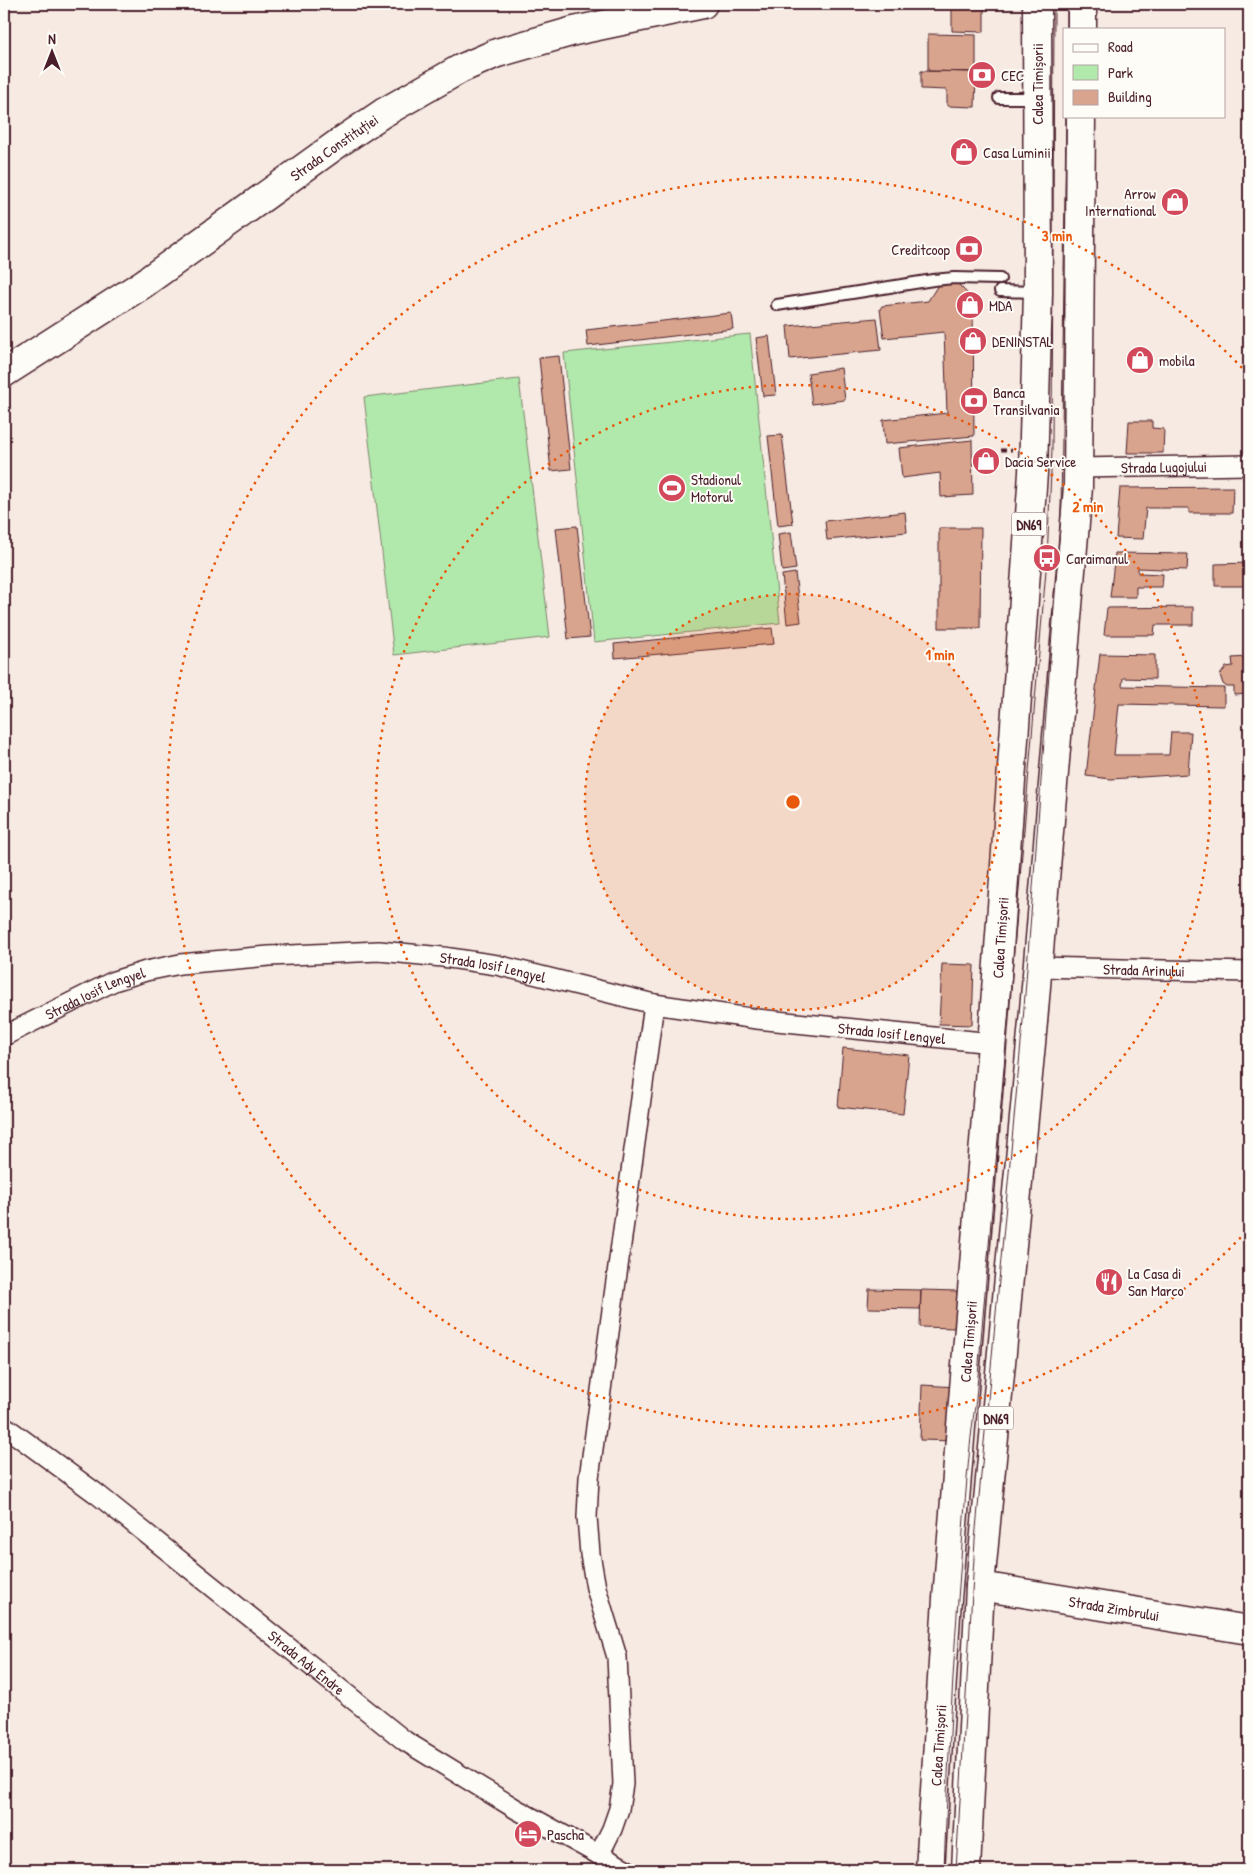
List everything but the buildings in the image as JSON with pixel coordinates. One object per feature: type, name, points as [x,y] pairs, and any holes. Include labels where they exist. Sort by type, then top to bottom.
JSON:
[{"type":"main road","name":"Strada Constituției","points":[[4,373],[143,284],[340,142],[383,113],[438,80],[497,54],[535,42],[574,31],[704,4]]},
{"type":"main road","name":"Calea Timișorii","points":[[930,1870],[947,1599],[992,1043],[1033,473],[1038,292],[1037,4]]},
{"type":"main road","points":[[1082,4],[1082,28]]},
{"type":"main road","name":"DN69","points":[[966,1870],[980,1586],[1038,967],[1079,468],[1081,118]]},
{"type":"main road","name":"Strada Zimbrului","points":[[980,1586],[1249,1630]]},
{"type":"street","name":"Strada Lugojului","points":[[1079,468],[1249,465]]},
{"type":"street","name":"Strada Iosif Lengyel","points":[[4,1036],[114,981],[180,964],[269,956],[379,952],[443,957],[497,965],[654,1004],[757,1019],[992,1043]]},
{"type":"street","name":"Strada Arinului","points":[[1038,967],[1249,972]]},
{"type":"street","points":[[599,1855],[619,1809],[623,1784],[617,1657],[596,1588],[590,1554],[587,1517],[589,1478],[654,1004]]},
{"type":"street","name":"Strada Ady Endre","points":[[4,1426],[96,1494],[405,1741],[516,1810],[627,1870]]},
{"type":"lane","points":[[999,98],[1038,98]]},
{"type":"lane","points":[[777,306],[933,280],[954,278],[1000,279]]},
{"type":"lane","points":[[1000,291],[1038,292]]},
{"type":"green space","name":"Stadionul Motorul","points":[[750,334],[780,623],[594,642],[564,353]]},
{"type":"green space","points":[[519,379],[550,637],[394,655],[364,397]]},
{"type":"tram line","points":[[944,1870],[953,1675],[965,1499],[976,1399],[1047,558],[1052,450],[1054,4]]},
{"type":"tram line","points":[[1067,4],[1067,28]]},
{"type":"tram line","points":[[956,1870],[975,1540],[1023,1021],[1061,514],[1066,118]]},
{"type":"place","name":"CEC","points":[[982,75]]},
{"type":"place","name":"Casa Luminii","points":[[964,152]]},
{"type":"place","name":"Arrow International","points":[[1175,202]]},
{"type":"place","name":"Creditcoop","points":[[969,249]]},
{"type":"place","name":"MDA","points":[[970,305]]},
{"type":"place","name":"DENINSTAL","points":[[973,341]]},
{"type":"place","name":"mobila","points":[[1140,360]]},
{"type":"place","name":"Banca Transilvania","points":[[974,401]]},
{"type":"place","name":"Dacia Service","points":[[986,461]]},
{"type":"place","name":"Stadionul Motorul","points":[[672,488]]},
{"type":"place","name":"Caraimanul","points":[[1047,558]]},
{"type":"place","name":"La Casa di San Marco","points":[[1109,1282]]},
{"type":"place","name":"Pascha","points":[[528,1834]]}]
